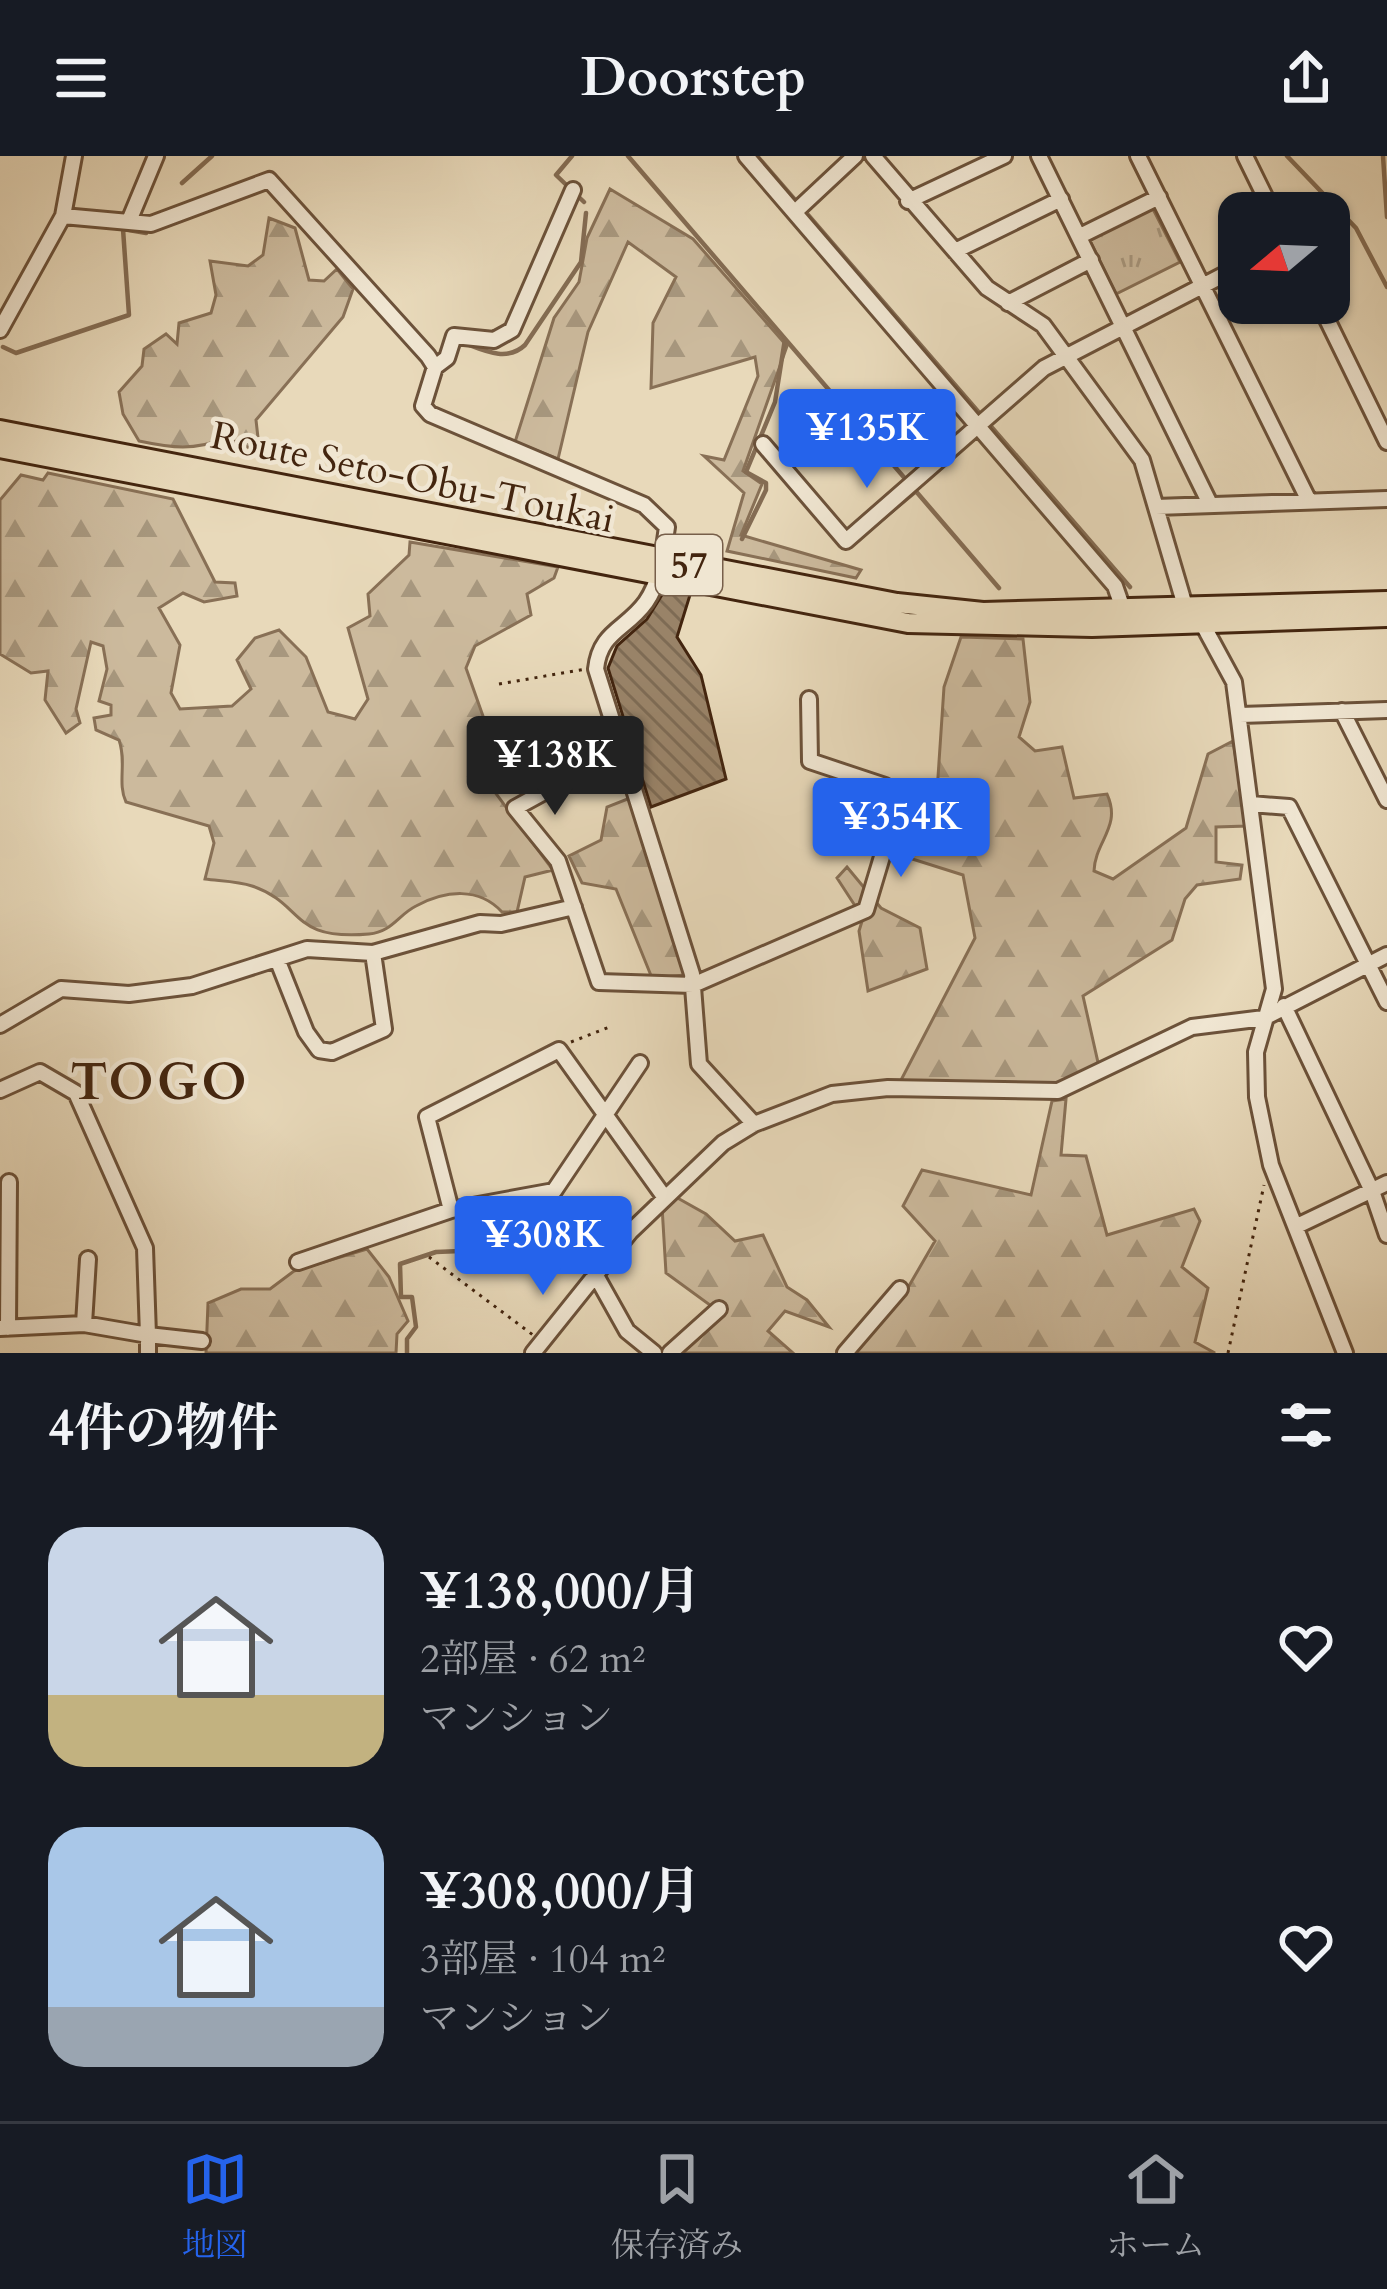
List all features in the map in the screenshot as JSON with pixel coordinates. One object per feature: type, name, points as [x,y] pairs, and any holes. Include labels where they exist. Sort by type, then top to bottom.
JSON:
[{"type":"main road","name":"Route Seto-Obu-Toukai","points":[[0,430],[908,623],[980,628],[1387,617]]},
{"type":"main road","name":"Route Seto-Obu-Toukai","points":[[0,448],[660,568],[940,608],[983,612],[1387,601]]},
{"type":"street","points":[[0,330],[62,216],[74,156]]},
{"type":"street","points":[[129,221],[156,156]]},
{"type":"street","points":[[746,156],[1115,586],[1123,609]]},
{"type":"street","points":[[795,212],[855,156]]},
{"type":"street","points":[[873,156],[908,201],[1008,303],[1043,325],[1142,460],[1185,606]]},
{"type":"street","points":[[908,201],[1004,156]]},
{"type":"street","points":[[1039,156],[1210,504]]},
{"type":"street","points":[[1138,156],[1310,501]]},
{"type":"street","points":[[1245,156],[1263,192]]},
{"type":"street","points":[[62,216],[163,222],[269,180],[435,367]]},
{"type":"street","points":[[573,190],[512,330],[494,340],[454,336],[447,358],[435,367],[423,406],[430,414],[644,505],[667,527],[660,568],[646,603],[608,634],[598,648],[596,667],[693,985],[699,1064],[754,1124]]},
{"type":"street","points":[[1080,236],[1159,197]]},
{"type":"street","points":[[955,250],[1061,199]]},
{"type":"street","points":[[1008,303],[1091,260]]},
{"type":"street","points":[[763,444],[845,541],[1064,355],[1218,278]]},
{"type":"street","points":[[1329,324],[1387,442]]},
{"type":"street","points":[[1156,507],[1387,499]]},
{"type":"street","points":[[1202,623],[1234,682],[1274,989],[1253,1075],[1271,1166],[1345,1353]]},
{"type":"street","points":[[619,752],[515,808],[552,851],[599,982],[693,985],[866,910],[899,800],[884,786],[810,761],[808,699]]},
{"type":"street","points":[[1240,715],[1387,710]]},
{"type":"street","points":[[1342,711],[1387,800]]},
{"type":"street","points":[[1251,804],[1289,807],[1387,1002]]},
{"type":"street","points":[[0,1025],[61,989],[165,990],[207,983],[307,949],[373,953],[480,923],[501,924],[574,907]]},
{"type":"street","points":[[277,959],[306,1032],[319,1050],[332,1052],[384,1029],[373,953]]},
{"type":"street","points":[[537,1347],[594,1272],[665,1198],[723,1143],[754,1124],[832,1094],[888,1088],[1058,1091],[1192,1027],[1264,1018],[1387,955]]},
{"type":"street","points":[[1284,1006],[1380,1187],[1387,1235]]},
{"type":"street","points":[[451,1210],[427,1118],[559,1050],[665,1198]]},
{"type":"street","points":[[298,1262],[451,1210],[554,1191],[640,1063]]},
{"type":"street","points":[[0,1090],[40,1072],[76,1093],[146,1247],[148,1353]]},
{"type":"street","points":[[9,1182],[4,1328],[85,1324],[202,1342]]},
{"type":"street","points":[[1297,1226],[1380,1187]]},
{"type":"street","points":[[85,1324],[88,1259]]},
{"type":"street","points":[[594,1272],[627,1331],[655,1353]]},
{"type":"street","points":[[845,1353],[900,1289]]},
{"type":"street","points":[[670,1353],[719,1309]]},
{"type":"path","points":[[499,684],[596,667]]},
{"type":"path","points":[[559,1050],[612,1026]]},
{"type":"path","points":[[1228,1353],[1271,1166]]},
{"type":"path","points":[[429,1257],[537,1347]]},
{"type":"green space","points":[[610,189],[693,239],[787,346],[743,471],[762,484],[741,535],[861,570],[856,578],[727,551],[744,493],[704,456],[724,460],[758,376],[755,357],[651,388],[653,323],[676,277],[628,242],[588,332],[558,459],[515,442],[554,318],[579,282],[587,238]]},
{"type":"green space","points":[[1152,207],[1180,262],[1116,294],[1089,239]]},
{"type":"green space","points":[[269,218],[295,228],[309,280],[324,281],[337,269],[353,289],[343,317],[256,420],[258,438],[271,457],[226,438],[183,447],[139,441],[123,414],[119,392],[142,366],[144,349],[166,334],[177,344],[179,323],[211,313],[216,295],[210,261],[248,266],[263,255]]},
{"type":"green space","points":[[48,473],[173,499],[215,582],[235,583],[237,596],[204,602],[183,593],[159,608],[180,645],[171,693],[180,709],[232,706],[251,689],[237,660],[255,638],[279,630],[306,657],[328,712],[355,719],[368,699],[348,628],[370,616],[368,594],[409,555],[410,542],[558,567],[554,578],[527,594],[531,615],[475,646],[466,668],[483,716],[494,791],[553,870],[525,877],[517,912],[502,912],[473,895],[450,894],[416,906],[377,933],[343,935],[311,927],[252,886],[205,879],[214,843],[209,826],[126,802],[119,740],[96,730],[94,718],[111,715],[111,705],[99,701],[107,669],[103,646],[91,642],[76,709],[80,723],[66,733],[45,700],[48,671],[31,673],[0,654],[0,500],[21,475],[43,480]]},
{"type":"green space","points":[[961,637],[1023,639],[1030,702],[1019,737],[1035,751],[1062,747],[1074,798],[1107,794],[1110,825],[1094,871],[1113,879],[1186,828],[1208,754],[1233,741],[1247,826],[1216,827],[1216,862],[1242,865],[1240,879],[1197,885],[1185,899],[1172,940],[1083,996],[1099,1067],[1066,1082],[900,1082],[975,938],[963,875],[890,852],[894,831],[910,818],[928,821],[936,807],[944,687]]},
{"type":"green space","points":[[630,798],[685,975],[652,978],[616,889],[582,883],[569,856],[601,840],[607,807]]},
{"type":"green space","points":[[847,867],[881,908],[920,928],[927,969],[868,991],[859,931],[863,918],[837,878]]},
{"type":"green space","points":[[1066,1099],[1061,1155],[1086,1156],[1107,1235],[1194,1209],[1200,1221],[1182,1267],[1208,1288],[1195,1342],[1215,1353],[854,1353],[906,1291],[935,1241],[903,1206],[922,1170],[1031,1195],[1052,1101]]},
{"type":"green space","points":[[674,1196],[706,1214],[735,1241],[763,1235],[787,1287],[807,1300],[829,1327],[785,1311],[768,1331],[793,1353],[675,1353],[710,1305],[666,1273],[662,1206]]},
{"type":"green space","points":[[367,1249],[389,1277],[408,1321],[397,1334],[396,1353],[206,1353],[208,1303],[241,1289],[270,1289],[294,1271]]},
{"type":"building","points":[[665,590],[690,595],[677,637],[701,675],[726,779],[651,807],[608,668],[617,646],[647,619]]},
{"type":"waterway","points":[[182,183],[212,156]]},
{"type":"waterway","points":[[572,156],[556,175],[584,202]]},
{"type":"waterway","points":[[628,156],[999,588]]},
{"type":"waterway","points":[[757,156],[1130,587]]},
{"type":"waterway","points":[[1287,156],[1356,228],[1387,287]]},
{"type":"waterway","points":[[1383,156],[1387,217]]},
{"type":"waterway","points":[[464,343],[503,354],[525,345],[581,262],[586,213]]},
{"type":"waterway","points":[[3,347],[16,353],[129,315],[123,229],[146,233]]},
{"type":"waterway","points":[[742,539],[766,490],[766,483],[746,472],[775,402],[785,339]]},
{"type":"waterway","points":[[857,540],[916,491]]},
{"type":"waterway","points":[[407,1353],[407,1339],[416,1327],[412,1297],[401,1297],[400,1264],[436,1252],[510,1249],[566,1222]]},
{"type":"district","name":"TOGO","points":[[160,1081]]}]
